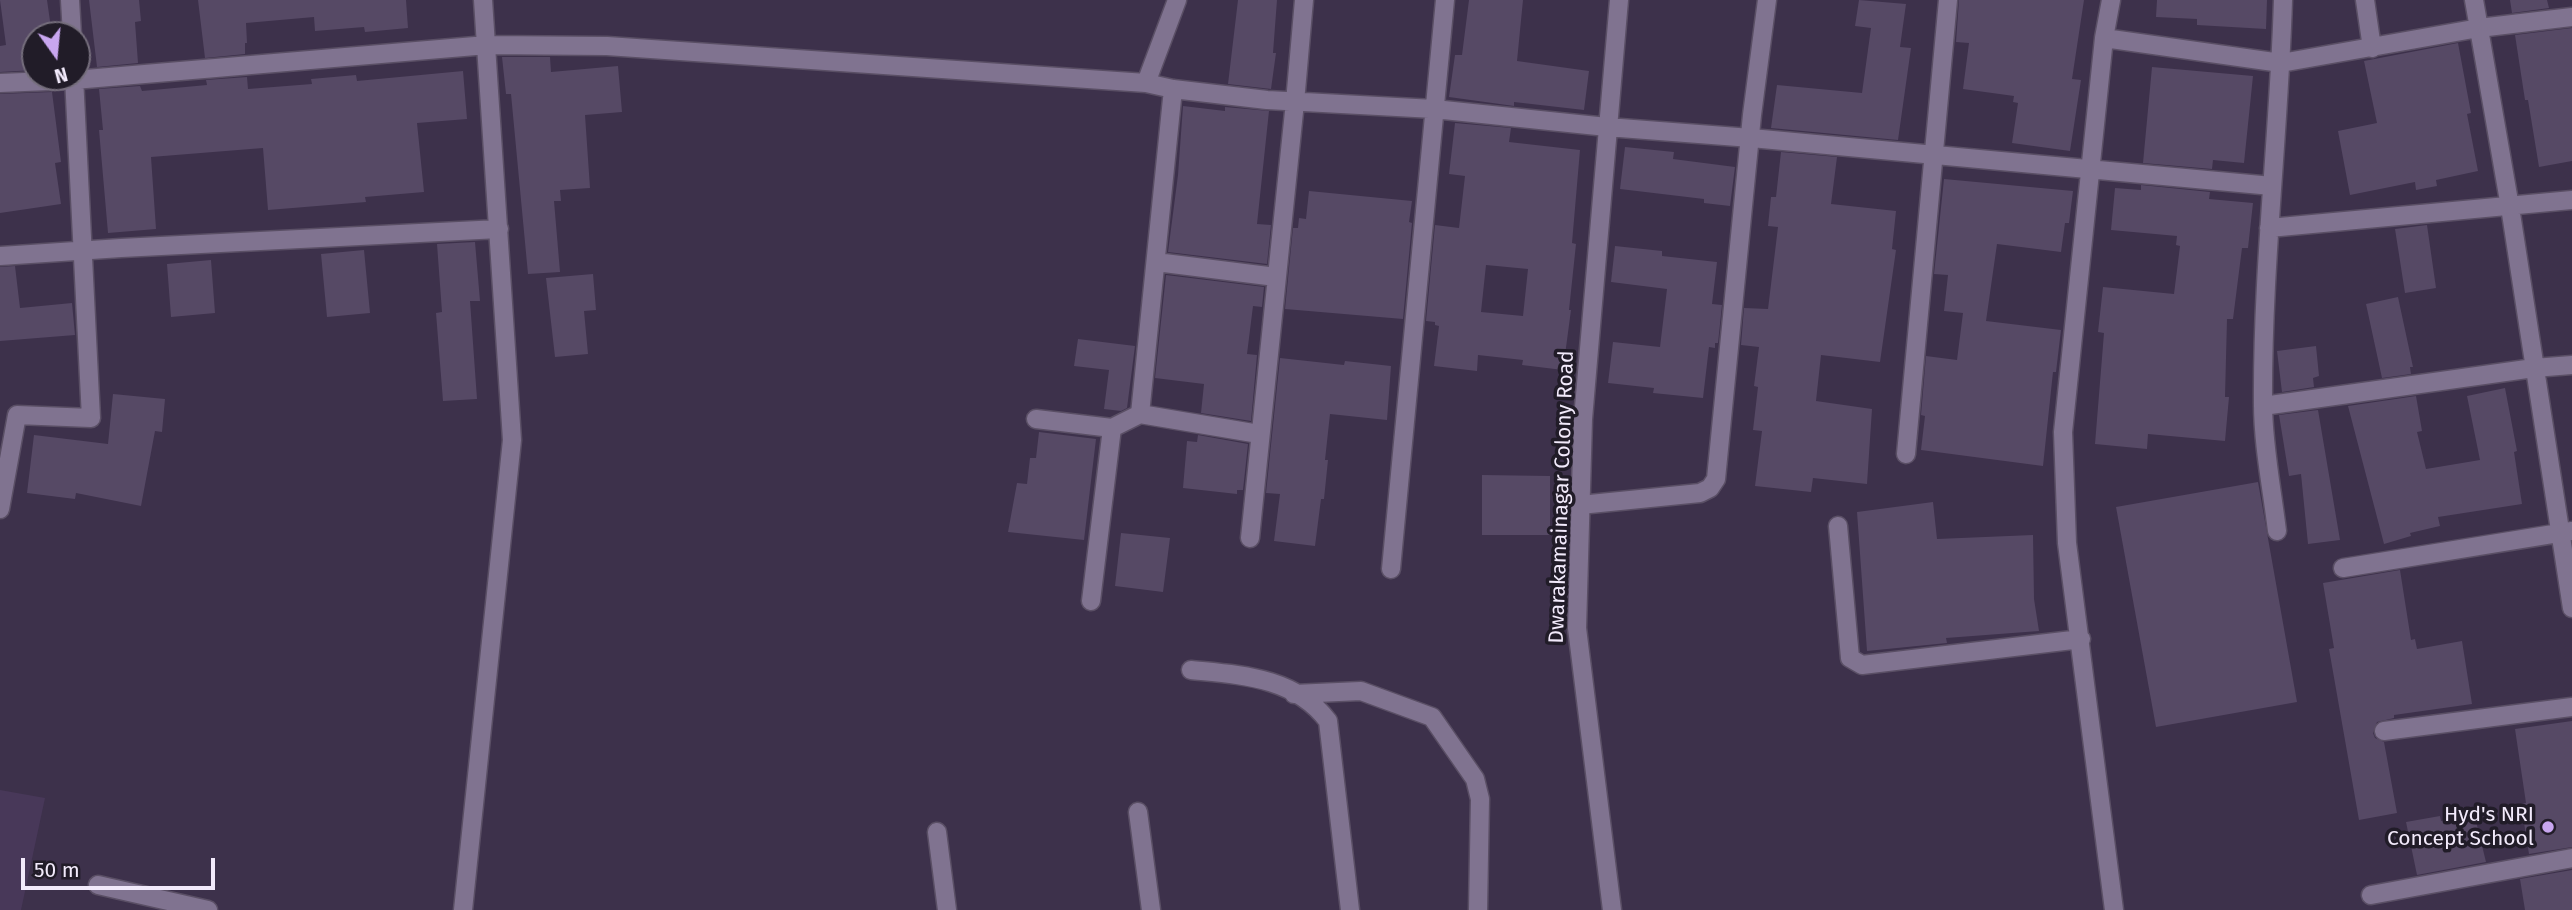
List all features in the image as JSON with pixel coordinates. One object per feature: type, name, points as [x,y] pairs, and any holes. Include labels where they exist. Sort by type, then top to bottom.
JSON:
[{"type":"street","points":[[70,0],[71,21]]},
{"type":"street","points":[[463,910],[512,440],[483,0]]},
{"type":"street","points":[[1146,83],[1177,0]]},
{"type":"street","points":[[1250,538],[1296,102],[1304,0]]},
{"type":"street","points":[[1391,569],[1445,0]]},
{"type":"street","name":"Dwarakamainagar Colony Road","points":[[1612,910],[1577,628],[1583,419],[1619,0]]},
{"type":"street","points":[[1580,505],[1700,493],[1710,488],[1716,479],[1767,0]]},
{"type":"street","points":[[1906,454],[1948,0]]},
{"type":"street","points":[[2111,0],[2104,38],[2063,432],[2067,543],[2114,910]]},
{"type":"street","points":[[2277,531],[2263,406],[2269,228],[2283,0]]},
{"type":"street","points":[[2365,0],[2372,48]]},
{"type":"street","points":[[2474,0],[2510,207],[2534,368],[2566,532],[2572,608]]},
{"type":"street","points":[[2104,38],[2281,63],[2479,28],[2572,18]]},
{"type":"street","points":[[91,77],[487,44],[607,46],[1146,83],[1173,89],[1296,102],[1434,109],[1606,127],[2272,186]]},
{"type":"street","points":[[0,83],[21,82]]},
{"type":"street","points":[[1140,414],[1173,89]]},
{"type":"street","points":[[0,509],[17,415],[91,418],[75,91]]},
{"type":"street","points":[[2269,228],[2572,200]]},
{"type":"street","points":[[0,256],[499,229]]},
{"type":"street","points":[[1156,262],[1276,277]]},
{"type":"street","points":[[2263,406],[2572,365]]},
{"type":"street","points":[[1036,419],[1112,428],[1140,414],[1259,434]]},
{"type":"street","points":[[1091,601],[1112,428]]},
{"type":"street","points":[[1838,526],[1850,658],[1855,663],[1861,665],[2081,639]]},
{"type":"street","points":[[2343,568],[2566,532]]},
{"type":"street","points":[[1191,670],[1251,676],[1278,683],[1319,710],[1328,721],[1350,910]]},
{"type":"street","points":[[1294,694],[1361,691],[1432,716],[1475,779],[1480,799],[1478,910]]},
{"type":"street","points":[[2384,731],[2572,707]]},
{"type":"street","points":[[1138,812],[1151,910]]},
{"type":"street","points":[[937,832],[947,910]]},
{"type":"street","points":[[2371,895],[2572,858]]},
{"type":"street","points":[[98,885],[208,910]]},
{"type":"shaded area","points":[[0,790],[45,798],[21,910],[0,910]]},
{"type":"building","points":[[0,0],[47,0],[50,21],[21,21],[21,71],[0,72],[0,46],[6,45]]},
{"type":"building","points":[[89,0],[139,0],[141,21],[135,22],[138,63],[97,67]]},
{"type":"building","points":[[198,0],[406,0],[408,28],[365,32],[364,27],[315,31],[314,17],[246,23],[245,54],[205,58]]},
{"type":"building","points":[[1238,0],[1277,0],[1273,53],[1276,53],[1271,89],[1228,84]]},
{"type":"building","points":[[1469,0],[1523,0],[1517,61],[1589,71],[1584,110],[1514,102],[1514,106],[1449,97],[1455,55],[1462,55]]},
{"type":"building","points":[[1859,0],[1906,4],[1900,47],[1911,48],[1898,140],[1771,128],[1777,85],[1862,93],[1871,28],[1855,26]]},
{"type":"building","points":[[1959,0],[2084,0],[2072,79],[2081,80],[2070,151],[2012,143],[2018,103],[2013,102],[2014,96],[1963,89],[1969,43],[1956,42]]},
{"type":"building","points":[[2157,0],[2267,0],[2266,29],[2197,25],[2197,19],[2156,17]]},
{"type":"building","points":[[2510,0],[2547,0],[2549,8],[2512,13]]},
{"type":"building","points":[[2572,28],[2572,161],[2539,167],[2515,35]]},
{"type":"building","points":[[2458,43],[2478,171],[2436,180],[2437,186],[2416,190],[2415,182],[2350,195],[2338,131],[2377,123],[2364,61]]},
{"type":"building","points":[[502,57],[550,57],[551,72],[618,66],[622,112],[585,115],[590,188],[560,190],[561,201],[554,201],[560,272],[528,274],[511,94],[506,94]]},
{"type":"building","points":[[2152,67],[2253,76],[2244,163],[2213,160],[2212,169],[2143,163]]},
{"type":"building","points":[[463,71],[467,119],[417,123],[424,192],[365,197],[366,202],[268,210],[263,148],[151,157],[156,229],[108,233],[99,130],[103,130],[99,89],[140,86],[142,91],[207,85],[206,80],[247,77],[248,89],[312,84],[311,79],[356,75],[357,81]]},
{"type":"building","points":[[52,92],[61,162],[55,163],[61,204],[0,213],[0,94]]},
{"type":"building","points":[[1183,106],[1225,111],[1225,107],[1269,111],[1257,224],[1271,225],[1267,264],[1168,252]]},
{"type":"building","points":[[1455,123],[1511,128],[1509,142],[1580,150],[1572,243],[1576,244],[1571,310],[1563,370],[1522,365],[1523,360],[1478,355],[1477,371],[1434,366],[1439,326],[1435,325],[1435,322],[1426,321],[1435,225],[1459,228],[1465,176],[1449,174]],"holes":[[[1486,265],[1528,269],[1523,316],[1481,312]]]},
{"type":"building","points":[[1625,147],[1674,152],[1673,159],[1735,167],[1730,206],[1704,203],[1704,199],[1620,189]]},
{"type":"building","points":[[1781,152],[1837,157],[1831,204],[1896,211],[1892,249],[1896,250],[1880,362],[1821,355],[1816,401],[1872,409],[1867,484],[1813,478],[1811,492],[1755,486],[1762,431],[1753,430],[1758,387],[1754,386],[1759,347],[1741,345],[1744,308],[1768,309],[1778,227],[1768,226],[1771,197],[1776,197]]},
{"type":"building","points":[[1944,179],[2073,191],[2069,223],[2065,223],[2061,252],[1997,244],[1986,321],[2061,330],[2056,372],[2053,372],[2043,466],[1921,450],[1925,416],[1921,415],[1926,356],[1957,360],[1963,313],[1944,311],[1948,275],[1934,274]]},
{"type":"building","points":[[2141,185],[2210,192],[2209,199],[2253,203],[2248,248],[2242,248],[2233,319],[2227,319],[2225,397],[2229,397],[2225,441],[2148,434],[2147,449],[2095,444],[2104,333],[2098,332],[2103,287],[2174,294],[2180,246],[2176,245],[2177,236],[2111,230],[2115,188],[2141,190]]},
{"type":"building","points":[[1309,191],[1412,201],[1403,319],[1285,309],[1293,228],[1298,228],[1299,218],[1306,219]]},
{"type":"building","points":[[2427,225],[2436,288],[2405,293],[2395,229]]},
{"type":"building","points":[[475,242],[480,301],[470,301],[477,399],[443,401],[436,313],[442,312],[437,244]]},
{"type":"building","points":[[1615,246],[1662,251],[1662,256],[1717,262],[1712,304],[1722,305],[1718,343],[1715,343],[1715,348],[1709,347],[1703,398],[1653,393],[1654,388],[1608,383],[1613,342],[1660,347],[1667,289],[1611,282]]},
{"type":"building","points":[[364,250],[370,313],[327,317],[321,254]]},
{"type":"building","points":[[211,260],[215,313],[171,317],[167,264]]},
{"type":"building","points":[[15,266],[20,308],[72,303],[75,335],[0,341],[0,267]]},
{"type":"building","points":[[593,274],[596,310],[584,311],[588,354],[555,357],[546,278]]},
{"type":"building","points":[[1166,275],[1264,287],[1262,307],[1253,306],[1247,354],[1257,355],[1251,421],[1201,413],[1204,384],[1155,378]]},
{"type":"building","points":[[2398,297],[2413,367],[2410,367],[2411,374],[2382,378],[2366,304]]},
{"type":"building","points":[[1078,339],[1135,346],[1127,408],[1121,411],[1104,409],[1109,370],[1074,366]]},
{"type":"building","points":[[2316,346],[2319,376],[2313,378],[2314,387],[2282,392],[2277,351]]},
{"type":"building","points":[[1280,358],[1344,365],[1345,361],[1391,366],[1387,420],[1330,414],[1324,499],[1321,499],[1315,546],[1274,541],[1280,494],[1266,493]]},
{"type":"building","points":[[2505,388],[2517,451],[2514,452],[2522,504],[2438,517],[2440,526],[2410,533],[2411,536],[2384,544],[2348,406],[2416,396],[2422,431],[2417,432],[2426,469],[2480,460],[2467,396]]},
{"type":"building","points":[[113,394],[165,399],[162,432],[155,431],[141,506],[76,493],[75,499],[27,493],[34,435],[108,444]]},
{"type":"building","points":[[2318,410],[2340,540],[2308,544],[2301,474],[2289,476],[2279,415]]},
{"type":"building","points":[[1039,432],[1096,439],[1084,540],[1008,532],[1017,483],[1027,484],[1030,458],[1036,458]]},
{"type":"building","points":[[1198,435],[1248,444],[1243,490],[1237,490],[1237,494],[1183,488],[1187,441],[1197,442]]},
{"type":"building","points":[[1482,475],[1550,476],[1550,535],[1482,535]]},
{"type":"building","points":[[2258,482],[2297,702],[2156,727],[2116,507]]},
{"type":"building","points":[[1933,502],[1937,539],[2033,535],[2034,599],[2039,631],[1946,638],[1947,643],[1867,651],[1857,512]]},
{"type":"building","points":[[1121,533],[1170,538],[1163,592],[1115,586]]},
{"type":"building","points":[[2400,570],[2411,640],[2415,639],[2417,649],[2462,641],[2472,704],[2394,715],[2394,718],[2377,722],[2373,733],[2375,738],[2384,742],[2397,813],[2359,820],[2329,649],[2334,648],[2323,583]]},
{"type":"building","points":[[2572,721],[2572,847],[2529,854],[2521,804],[2526,803],[2515,729]]},
{"type":"building","points":[[2474,813],[2486,862],[2417,875],[2406,822],[2440,816],[2441,821]]},
{"type":"building","points":[[2572,870],[2572,910],[2525,910],[2520,879]]},
{"type":"place","name":"Hyd's NRI Concept School","points":[[2548,827]]}]
